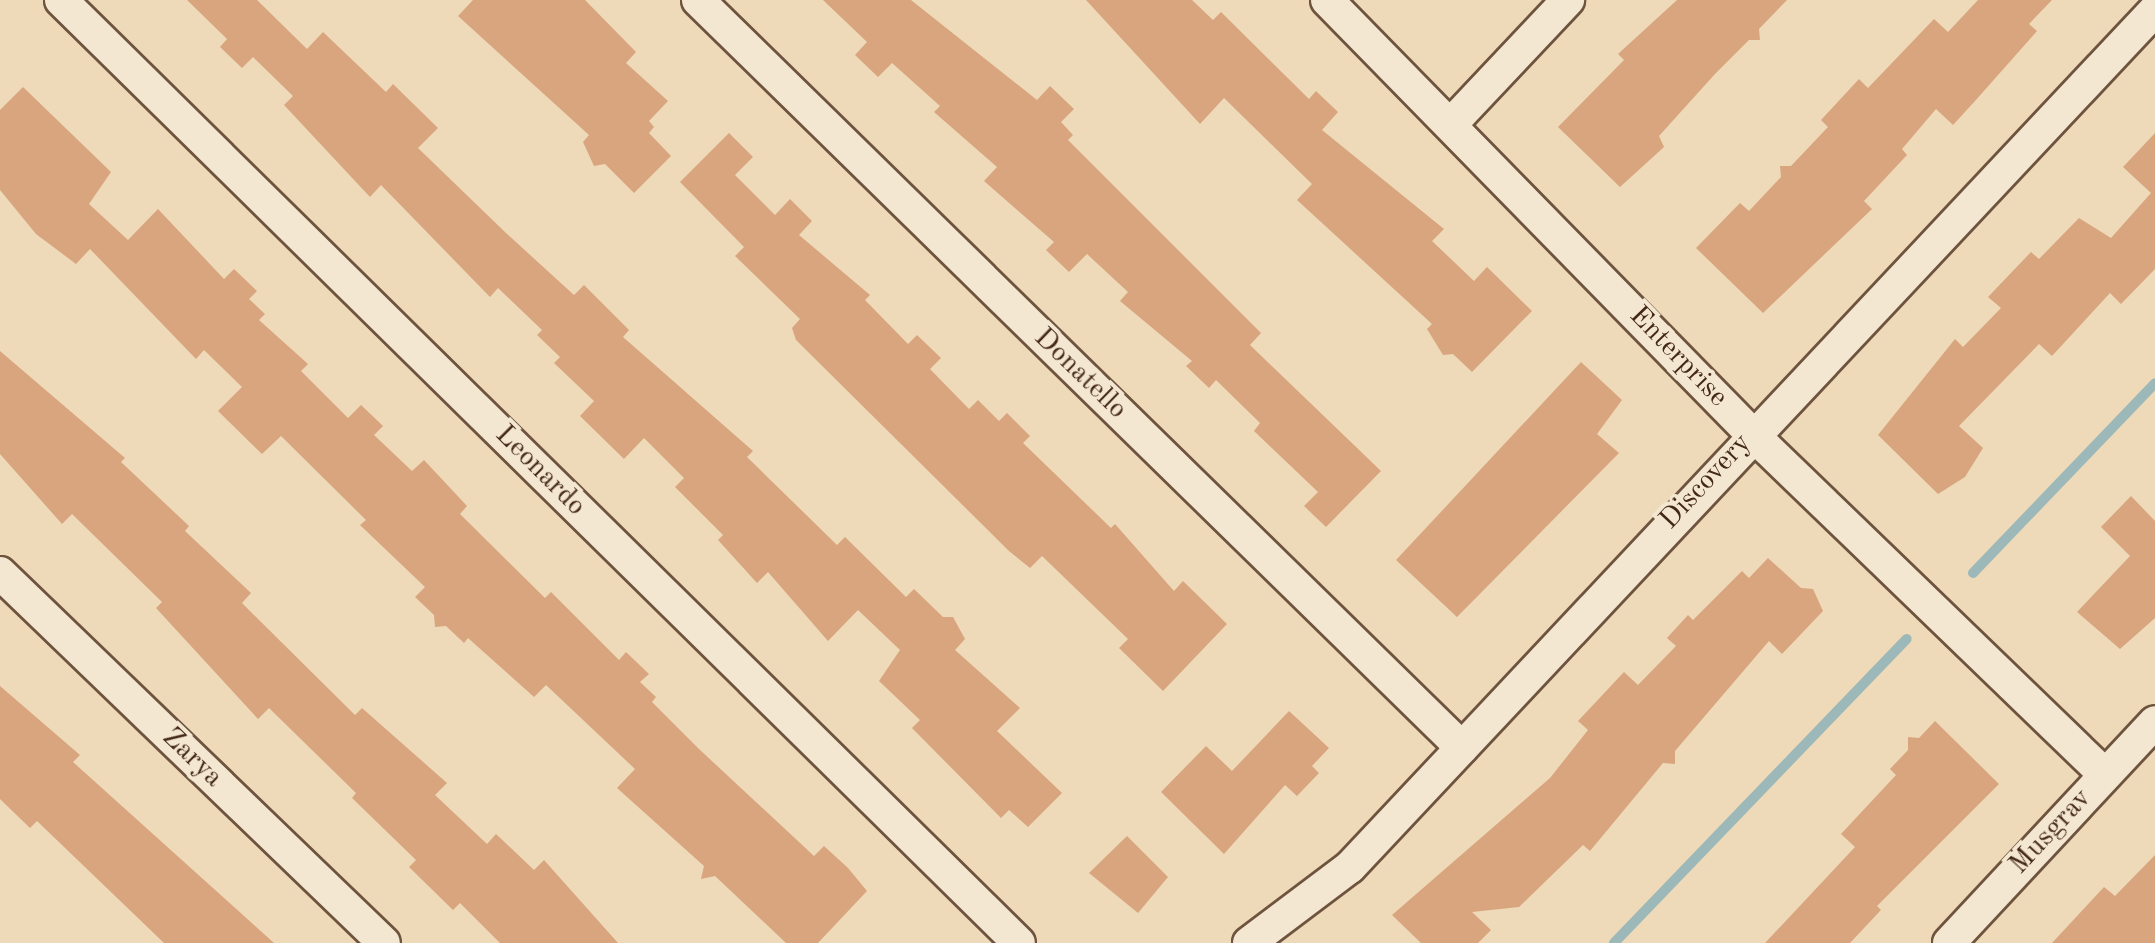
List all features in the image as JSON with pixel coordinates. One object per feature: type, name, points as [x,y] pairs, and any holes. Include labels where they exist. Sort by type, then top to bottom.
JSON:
[{"type":"street","name":"Leonardo","points":[[61,0],[1019,943]]},
{"type":"street","name":"Donatello","points":[[698,0],[1462,748]]},
{"type":"street","name":"Enterprise","points":[[1327,0],[1453,122],[1751,433],[2104,774]]},
{"type":"street","points":[[1453,122],[1568,0]]},
{"type":"street","name":"Discovery","points":[[1249,943],[1350,867],[1751,433],[2155,10]]},
{"type":"street","name":"Zarya","points":[[0,573],[384,943]]},
{"type":"street","name":"Musgrav","points":[[1949,943],[2155,722]]},
{"type":"building","points":[[187,0],[257,0],[307,49],[323,32],[386,92],[393,84],[438,128],[418,148],[506,233],[574,295],[584,285],[629,330],[623,337],[753,451],[747,457],[837,545],[845,537],[906,597],[914,589],[943,617],[953,617],[965,639],[955,650],[1020,708],[997,731],[1062,793],[1028,827],[1009,810],[1001,818],[912,728],[920,720],[879,681],[900,650],[858,610],[828,641],[768,572],[757,583],[718,540],[723,535],[675,487],[684,478],[644,438],[624,459],[580,416],[594,401],[554,363],[560,357],[537,335],[542,330],[498,288],[490,297],[381,185],[370,197],[284,105],[293,96],[253,57],[242,68],[220,47],[227,39]]},
{"type":"building","points":[[473,0],[585,0],[636,52],[626,63],[668,101],[649,121],[654,127],[649,133],[671,156],[634,193],[605,164],[594,166],[583,142],[589,135],[458,16]]},
{"type":"building","points":[[823,0],[911,0],[1037,100],[1050,86],[1074,109],[1061,122],[1073,135],[1068,140],[1261,333],[1250,345],[1381,471],[1326,527],[1304,506],[1318,492],[1254,431],[1260,423],[1216,380],[1209,388],[1186,366],[1192,361],[1120,301],[1128,292],[1087,254],[1069,272],[1046,250],[1054,242],[984,181],[997,167],[934,112],[940,106],[892,63],[878,77],[855,55],[867,42]]},
{"type":"building","points":[[1086,0],[1192,0],[1213,20],[1221,12],[1309,99],[1316,91],[1338,112],[1322,130],[1444,229],[1432,241],[1474,281],[1487,267],[1532,311],[1472,372],[1453,354],[1443,355],[1427,329],[1432,324],[1297,200],[1312,184],[1224,98],[1200,124]]},
{"type":"building","points":[[1677,0],[1787,0],[1759,29],[1760,40],[1749,40],[1715,74],[1659,136],[1664,147],[1620,187],[1558,127],[1624,60],[1618,54]]},
{"type":"building","points":[[1978,0],[2052,0],[2029,24],[2037,31],[1953,125],[1936,109],[1902,149],[1907,155],[1864,201],[1872,209],[1763,313],[1696,248],[1740,203],[1749,211],[1781,177],[1780,166],[1791,166],[1828,127],[1821,120],[1859,79],[1868,88],[1934,19],[1948,32]]},
{"type":"building","points":[[23,87],[111,172],[89,204],[128,240],[158,209],[224,279],[234,269],[257,291],[249,299],[265,314],[259,320],[308,364],[301,371],[348,418],[361,405],[383,426],[374,435],[412,471],[424,460],[467,506],[460,514],[545,598],[551,592],[619,660],[626,652],[649,674],[640,682],[656,697],[652,702],[699,749],[814,856],[824,846],[848,868],[867,891],[818,943],[786,943],[715,876],[701,879],[704,866],[617,788],[635,769],[546,685],[534,697],[468,638],[464,643],[446,626],[435,627],[434,615],[415,597],[425,587],[360,525],[366,520],[281,436],[262,454],[218,411],[242,387],[204,350],[196,359],[90,249],[76,264],[36,234],[0,190],[0,110]]},
{"type":"building","points":[[729,133],[753,157],[735,175],[775,215],[790,199],[812,221],[799,235],[870,295],[865,300],[908,344],[917,335],[941,358],[930,369],[969,409],[978,400],[999,421],[1007,413],[1030,436],[1023,443],[1111,528],[1115,524],[1174,591],[1183,581],[1227,624],[1163,691],[1119,648],[1128,639],[1042,556],[1030,568],[1009,551],[796,340],[792,328],[800,319],[735,256],[744,247],[680,182]]},
{"type":"building","points":[[2155,133],[2155,269],[2121,304],[2110,293],[2052,356],[2039,344],[1959,426],[1983,448],[1965,477],[1938,494],[1878,435],[1955,339],[1963,347],[2001,308],[1988,297],[2031,252],[2039,259],[2079,218],[2111,238],[2151,193],[2123,167]]},
{"type":"building","points":[[0,351],[125,458],[121,462],[189,526],[185,531],[251,593],[242,603],[355,715],[362,708],[447,783],[435,795],[487,844],[496,834],[534,870],[544,860],[618,943],[500,943],[460,903],[453,910],[409,867],[416,860],[352,798],[356,793],[269,708],[258,719],[156,608],[162,602],[72,514],[62,524],[0,454]]},
{"type":"building","points":[[1581,362],[1622,400],[1597,434],[1619,453],[1457,617],[1396,560]]},
{"type":"building","points":[[2131,496],[2155,521],[2155,618],[2120,649],[2077,612],[2130,556],[2101,527]]},
{"type":"building","points":[[1768,558],[1801,588],[1813,589],[1823,611],[1782,654],[1769,641],[1675,751],[1675,764],[1663,763],[1590,851],[1583,845],[1519,907],[1472,912],[1491,930],[1478,943],[1421,943],[1392,915],[1550,778],[1588,730],[1578,721],[1624,672],[1638,685],[1676,646],[1667,638],[1688,615],[1693,620],[1742,571],[1749,578]]},
{"type":"building","points":[[0,686],[80,755],[73,762],[274,943],[164,943],[37,821],[30,828],[0,799]]},
{"type":"building","points":[[1289,711],[1329,748],[1312,766],[1319,773],[1297,796],[1285,785],[1224,854],[1161,792],[1206,746],[1232,771]]},
{"type":"building","points":[[1935,721],[1999,784],[1877,906],[1881,910],[1850,943],[1765,943],[1855,847],[1841,834],[1896,775],[1890,769],[1908,750],[1908,737],[1919,738]]},
{"type":"building","points":[[1127,836],[1168,877],[1138,913],[1089,873]]},
{"type":"building","points":[[2155,855],[2155,943],[2052,943],[2104,887],[2115,896]]},
{"type":"waterway","points":[[1973,573],[2155,383]]},
{"type":"waterway","points":[[1614,943],[1907,639]]}]
